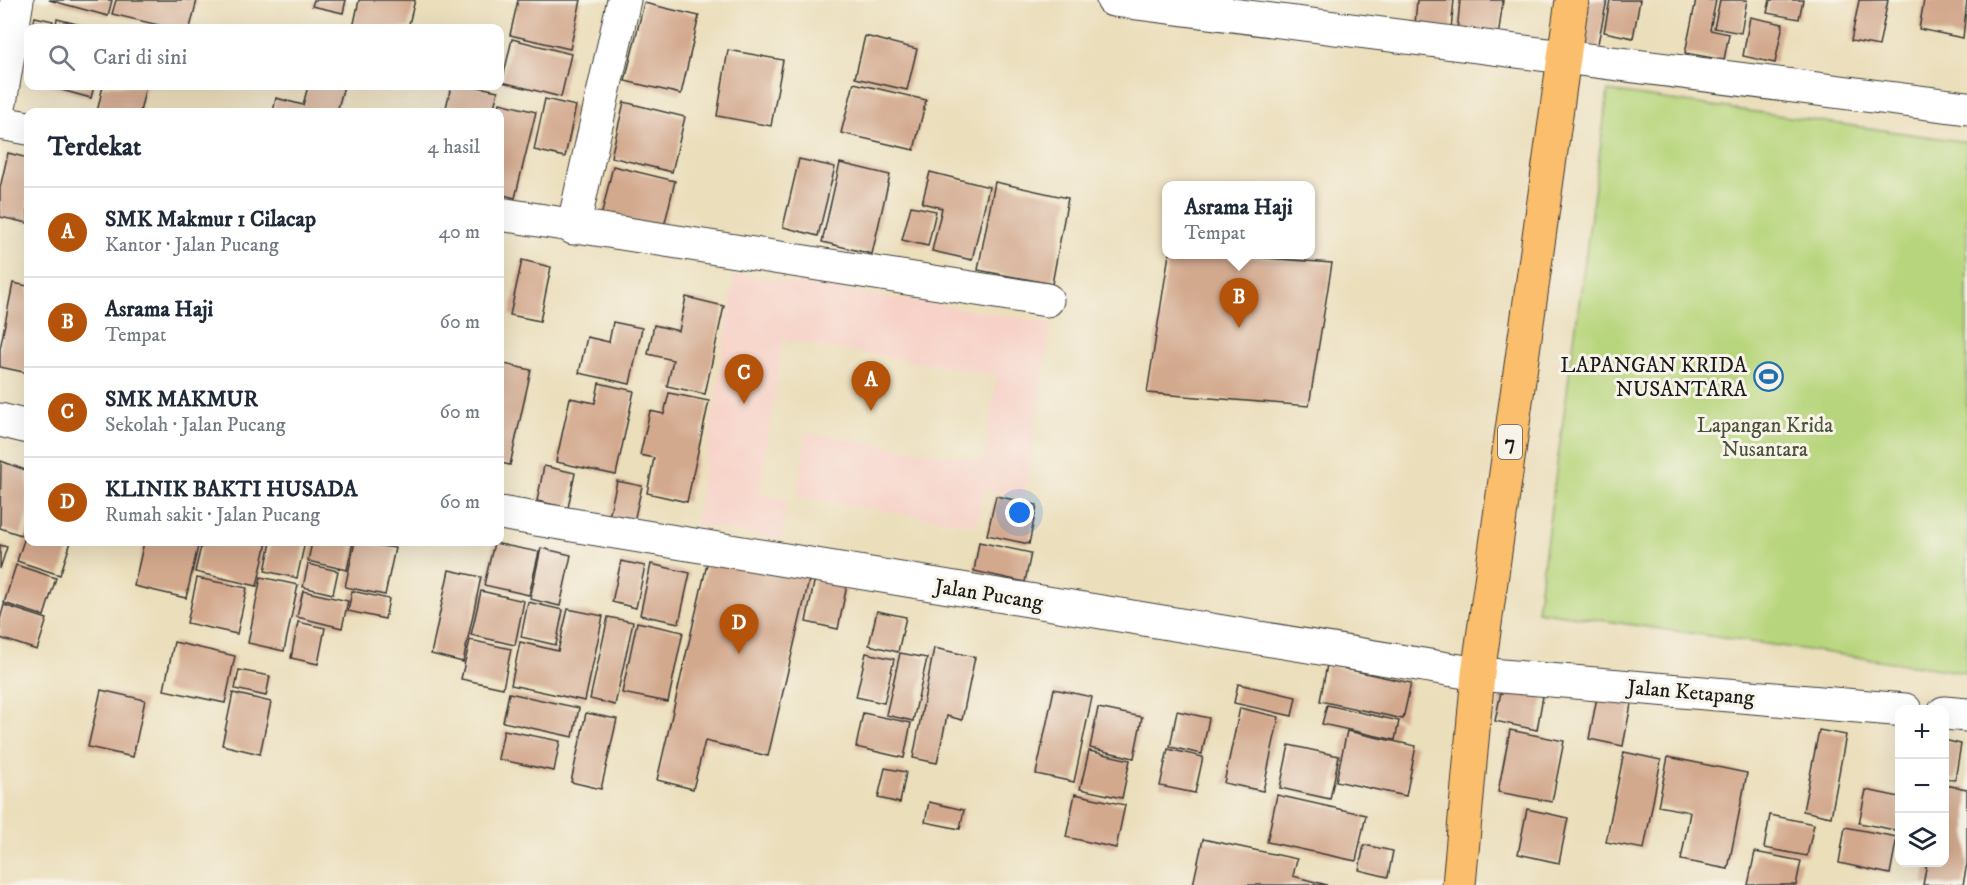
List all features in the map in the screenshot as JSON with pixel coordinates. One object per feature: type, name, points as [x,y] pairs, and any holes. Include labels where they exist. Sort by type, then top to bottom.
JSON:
[{"type":"highway","name":"7","points":[[1459,885],[1478,674],[1572,0]]},
{"type":"street","points":[[0,103],[17,0]]},
{"type":"street","points":[[573,228],[624,0]]},
{"type":"street","points":[[1113,0],[1967,108]]},
{"type":"street","points":[[0,123],[24,127]]},
{"type":"street","points":[[504,215],[573,228],[1047,300]]},
{"type":"street","points":[[0,420],[24,426]]},
{"type":"street","name":"Jalan Pucang","points":[[504,514],[1478,674]]},
{"type":"street","name":"Jalan Ketapang","points":[[1478,674],[1895,709]]},
{"type":"street","points":[[1949,713],[1967,715]]},
{"type":"shaded area","points":[[735,273],[1051,323],[1025,497],[983,490],[977,525],[797,497],[806,433],[983,461],[997,375],[783,340],[759,495],[787,500],[781,539],[696,525]]},
{"type":"green space","name":"LAPANGAN KRIDA NUSANTARA","points":[[1608,91],[1967,142],[1967,673],[1537,611]]},
{"type":"building","points":[[49,0],[112,0],[108,16]]},
{"type":"building","points":[[116,0],[197,0],[191,24],[154,24],[112,14]]},
{"type":"building","points":[[314,0],[346,0],[343,13],[312,6]]},
{"type":"building","points":[[359,0],[415,0],[409,24],[354,24]]},
{"type":"building","points":[[518,0],[581,0],[570,49],[510,35]]},
{"type":"building","points":[[1417,0],[1454,0],[1451,29],[1415,25]]},
{"type":"building","points":[[1460,0],[1503,0],[1498,38],[1457,33]]},
{"type":"building","points":[[1581,0],[1607,0],[1597,48],[1573,43]]},
{"type":"building","points":[[1610,0],[1640,0],[1633,38],[1604,32]]},
{"type":"building","points":[[1696,0],[1716,0],[1710,30],[1729,34],[1724,60],[1685,53]]},
{"type":"building","points":[[1720,0],[1747,0],[1741,33],[1714,28]]},
{"type":"building","points":[[1770,0],[1803,0],[1799,19],[1767,13]]},
{"type":"building","points":[[1859,0],[1888,0],[1879,46],[1851,41]]},
{"type":"building","points":[[1924,0],[1967,0],[1963,38],[1919,29]]},
{"type":"building","points":[[644,3],[699,16],[681,94],[625,81]]},
{"type":"building","points":[[35,17],[53,21],[52,24],[33,24]]},
{"type":"building","points":[[1750,17],[1783,24],[1775,63],[1743,56]]},
{"type":"building","points":[[57,19],[77,24],[56,24]]},
{"type":"building","points":[[865,36],[917,49],[907,90],[855,78]]},
{"type":"building","points":[[512,39],[571,54],[561,97],[504,83]]},
{"type":"building","points":[[728,50],[783,60],[771,126],[717,116]]},
{"type":"building","points":[[854,83],[926,100],[914,150],[841,133]]},
{"type":"building","points":[[62,90],[93,90],[91,98]]},
{"type":"building","points":[[102,90],[145,90],[141,108],[98,108]]},
{"type":"building","points":[[307,90],[343,90],[338,108],[274,108],[276,98],[303,105]]},
{"type":"building","points":[[450,90],[498,91],[494,108],[446,108]]},
{"type":"building","points":[[545,99],[576,106],[565,157],[534,150]]},
{"type":"building","points":[[624,102],[685,117],[672,172],[611,157]]},
{"type":"building","points":[[500,103],[536,112],[515,198],[504,195],[504,108],[499,108]]},
{"type":"building","points":[[8,153],[24,157],[24,222],[0,217],[0,188]]},
{"type":"building","points":[[799,159],[835,167],[818,236],[783,227]]},
{"type":"building","points":[[840,163],[890,175],[872,254],[822,242]]},
{"type":"building","points":[[613,166],[675,181],[662,235],[600,221]]},
{"type":"building","points":[[930,172],[989,187],[972,260],[932,251],[942,208],[922,203]]},
{"type":"building","points":[[995,182],[1068,198],[1052,284],[978,270]]},
{"type":"building","points":[[911,206],[936,211],[928,246],[902,240]]},
{"type":"building","points":[[1168,259],[1280,259],[1332,263],[1309,406],[1147,393]]},
{"type":"building","points":[[522,260],[551,267],[540,321],[510,315]]},
{"type":"building","points":[[13,283],[24,285],[24,372],[0,367],[0,349]]},
{"type":"building","points":[[686,297],[724,306],[705,394],[667,386],[673,360],[648,354],[654,325],[679,331]]},
{"type":"building","points":[[613,322],[642,328],[630,384],[579,373],[587,337],[609,342]]},
{"type":"building","points":[[504,364],[531,370],[510,465],[504,464]]},
{"type":"building","points":[[599,383],[634,391],[616,475],[556,462],[570,398],[595,403]]},
{"type":"building","points":[[669,393],[709,401],[687,502],[647,493],[654,458],[640,455],[650,411],[664,414]]},
{"type":"building","points":[[1,461],[24,470],[24,525],[21,535],[0,528]]},
{"type":"building","points":[[544,466],[575,473],[568,508],[537,501]]},
{"type":"building","points":[[617,481],[642,486],[633,526],[608,521]]},
{"type":"building","points":[[996,496],[1037,505],[1029,544],[987,535]]},
{"type":"building","points":[[24,540],[24,546],[70,546],[60,575],[17,561]]},
{"type":"building","points":[[979,542],[1031,553],[1025,582],[974,571]]},
{"type":"building","points":[[0,545],[7,547],[0,569]]},
{"type":"building","points":[[504,545],[539,552],[529,595],[484,585],[493,546]]},
{"type":"building","points":[[143,546],[198,546],[186,598],[134,586]]},
{"type":"building","points":[[201,546],[266,546],[257,586],[195,572]]},
{"type":"building","points":[[270,546],[304,546],[297,578],[265,571]]},
{"type":"building","points":[[311,546],[352,546],[347,570],[308,561]]},
{"type":"building","points":[[354,546],[395,548],[385,595],[345,587]]},
{"type":"building","points":[[541,548],[571,555],[560,606],[530,599]]},
{"type":"building","points":[[710,551],[810,576],[768,756],[705,741],[693,789],[657,780]]},
{"type":"building","points":[[621,561],[645,566],[636,608],[612,602]]},
{"type":"building","points":[[308,564],[338,571],[333,594],[303,587]]},
{"type":"building","points":[[651,564],[690,573],[679,623],[640,615]]},
{"type":"building","points":[[16,565],[56,578],[44,616],[4,603]]},
{"type":"building","points":[[449,570],[481,577],[463,662],[431,654]]},
{"type":"building","points":[[816,573],[848,580],[838,629],[806,622]]},
{"type":"building","points":[[261,577],[298,585],[284,651],[248,643]]},
{"type":"building","points":[[197,578],[247,588],[237,634],[187,623]]},
{"type":"building","points":[[303,591],[348,601],[342,628],[297,617]]},
{"type":"building","points":[[352,591],[389,599],[385,619],[348,611]]},
{"type":"building","points":[[481,591],[524,601],[515,645],[471,635]]},
{"type":"building","points":[[528,602],[563,610],[556,645],[521,637]]},
{"type":"building","points":[[4,605],[47,619],[37,650],[0,638],[0,619]]},
{"type":"building","points":[[568,609],[603,616],[585,701],[511,685],[520,642],[558,651]]},
{"type":"building","points":[[877,611],[906,617],[898,652],[869,645]]},
{"type":"building","points":[[608,617],[633,622],[615,705],[590,699]]},
{"type":"building","points":[[298,622],[325,628],[318,664],[291,658]]},
{"type":"building","points":[[637,622],[683,632],[668,702],[622,693]]},
{"type":"building","points":[[470,640],[511,649],[503,688],[461,679]]},
{"type":"building","points":[[174,642],[235,656],[225,703],[164,690]]},
{"type":"building","points":[[934,648],[975,657],[962,720],[947,716],[937,763],[913,758]]},
{"type":"building","points":[[866,653],[894,659],[884,703],[856,697]]},
{"type":"building","points":[[900,653],[927,658],[913,721],[886,715]]},
{"type":"building","points":[[1327,665],[1411,683],[1403,719],[1320,701]]},
{"type":"building","points":[[239,670],[270,676],[266,696],[235,689]]},
{"type":"building","points":[[1238,684],[1296,697],[1292,716],[1234,703]]},
{"type":"building","points":[[1502,687],[1543,696],[1537,730],[1495,721]]},
{"type":"building","points":[[1054,689],[1092,697],[1074,782],[1036,774]]},
{"type":"building","points":[[101,690],[145,700],[133,757],[88,747]]},
{"type":"building","points":[[1598,692],[1632,699],[1623,746],[1589,739]]},
{"type":"building","points":[[233,693],[271,702],[260,754],[222,745]]},
{"type":"building","points":[[509,693],[579,708],[573,737],[503,722]]},
{"type":"building","points":[[1327,705],[1399,721],[1395,740],[1322,724]]},
{"type":"building","points":[[1098,708],[1142,717],[1134,758],[1090,748]]},
{"type":"building","points":[[1240,708],[1279,717],[1263,791],[1224,783]]},
{"type":"building","points":[[1177,711],[1209,718],[1202,754],[1170,747]]},
{"type":"building","points":[[586,713],[617,719],[601,789],[571,782]]},
{"type":"building","points":[[863,713],[911,723],[904,758],[856,747]]},
{"type":"building","points":[[504,730],[560,741],[554,771],[498,759]]},
{"type":"building","points":[[1510,730],[1564,741],[1552,802],[1498,792]]},
{"type":"building","points":[[1819,730],[1846,735],[1831,817],[1803,811]]},
{"type":"building","points":[[1347,731],[1416,746],[1406,796],[1336,781]]},
{"type":"building","points":[[1949,741],[1961,744],[1955,780],[1949,779]]},
{"type":"building","points":[[1289,745],[1339,756],[1330,799],[1280,788]]},
{"type":"building","points":[[1168,749],[1203,757],[1195,793],[1160,786]]},
{"type":"building","points":[[1089,751],[1130,760],[1122,798],[1080,789]]},
{"type":"building","points":[[1624,752],[1661,760],[1644,849],[1606,842]]},
{"type":"building","points":[[1668,757],[1747,773],[1728,869],[1681,860],[1690,812],[1658,806]]},
{"type":"building","points":[[885,768],[906,772],[900,803],[878,798]]},
{"type":"building","points":[[1949,786],[1967,789],[1967,864],[1963,885],[1923,885],[1926,867],[1949,867]]},
{"type":"building","points":[[1866,790],[1895,796],[1895,830],[1859,823]]},
{"type":"building","points":[[1075,794],[1125,805],[1116,848],[1066,837]]},
{"type":"building","points":[[1277,795],[1366,815],[1356,861],[1267,842]]},
{"type":"building","points":[[929,802],[964,810],[960,829],[925,822]]},
{"type":"building","points":[[1527,809],[1568,818],[1559,863],[1518,854]]},
{"type":"building","points":[[1770,815],[1814,824],[1807,856],[1764,848]]},
{"type":"building","points":[[1845,827],[1895,837],[1890,874],[1839,863]]},
{"type":"building","points":[[1203,839],[1297,859],[1293,876],[1327,885],[1193,885]]},
{"type":"building","points":[[1364,845],[1393,851],[1388,877],[1359,870]]},
{"type":"building","points":[[1755,852],[1801,861],[1796,885],[1748,885]]},
{"type":"place","name":"Asrama Haji","points":[[1239,328]]},
{"type":"place","name":"LAPANGAN KRIDA NUSANTARA","points":[[1768,377]]},
{"type":"place","name":"SMK MAKMUR","points":[[744,404]]},
{"type":"place","name":"SMK Makmur 1 Cilacap","points":[[871,411]]},
{"type":"place","name":"KLINIK BAKTI HUSADA","points":[[739,654]]},
{"type":"park label","name":"Lapangan Krida Nusantara","points":[[1765,437]]}]
